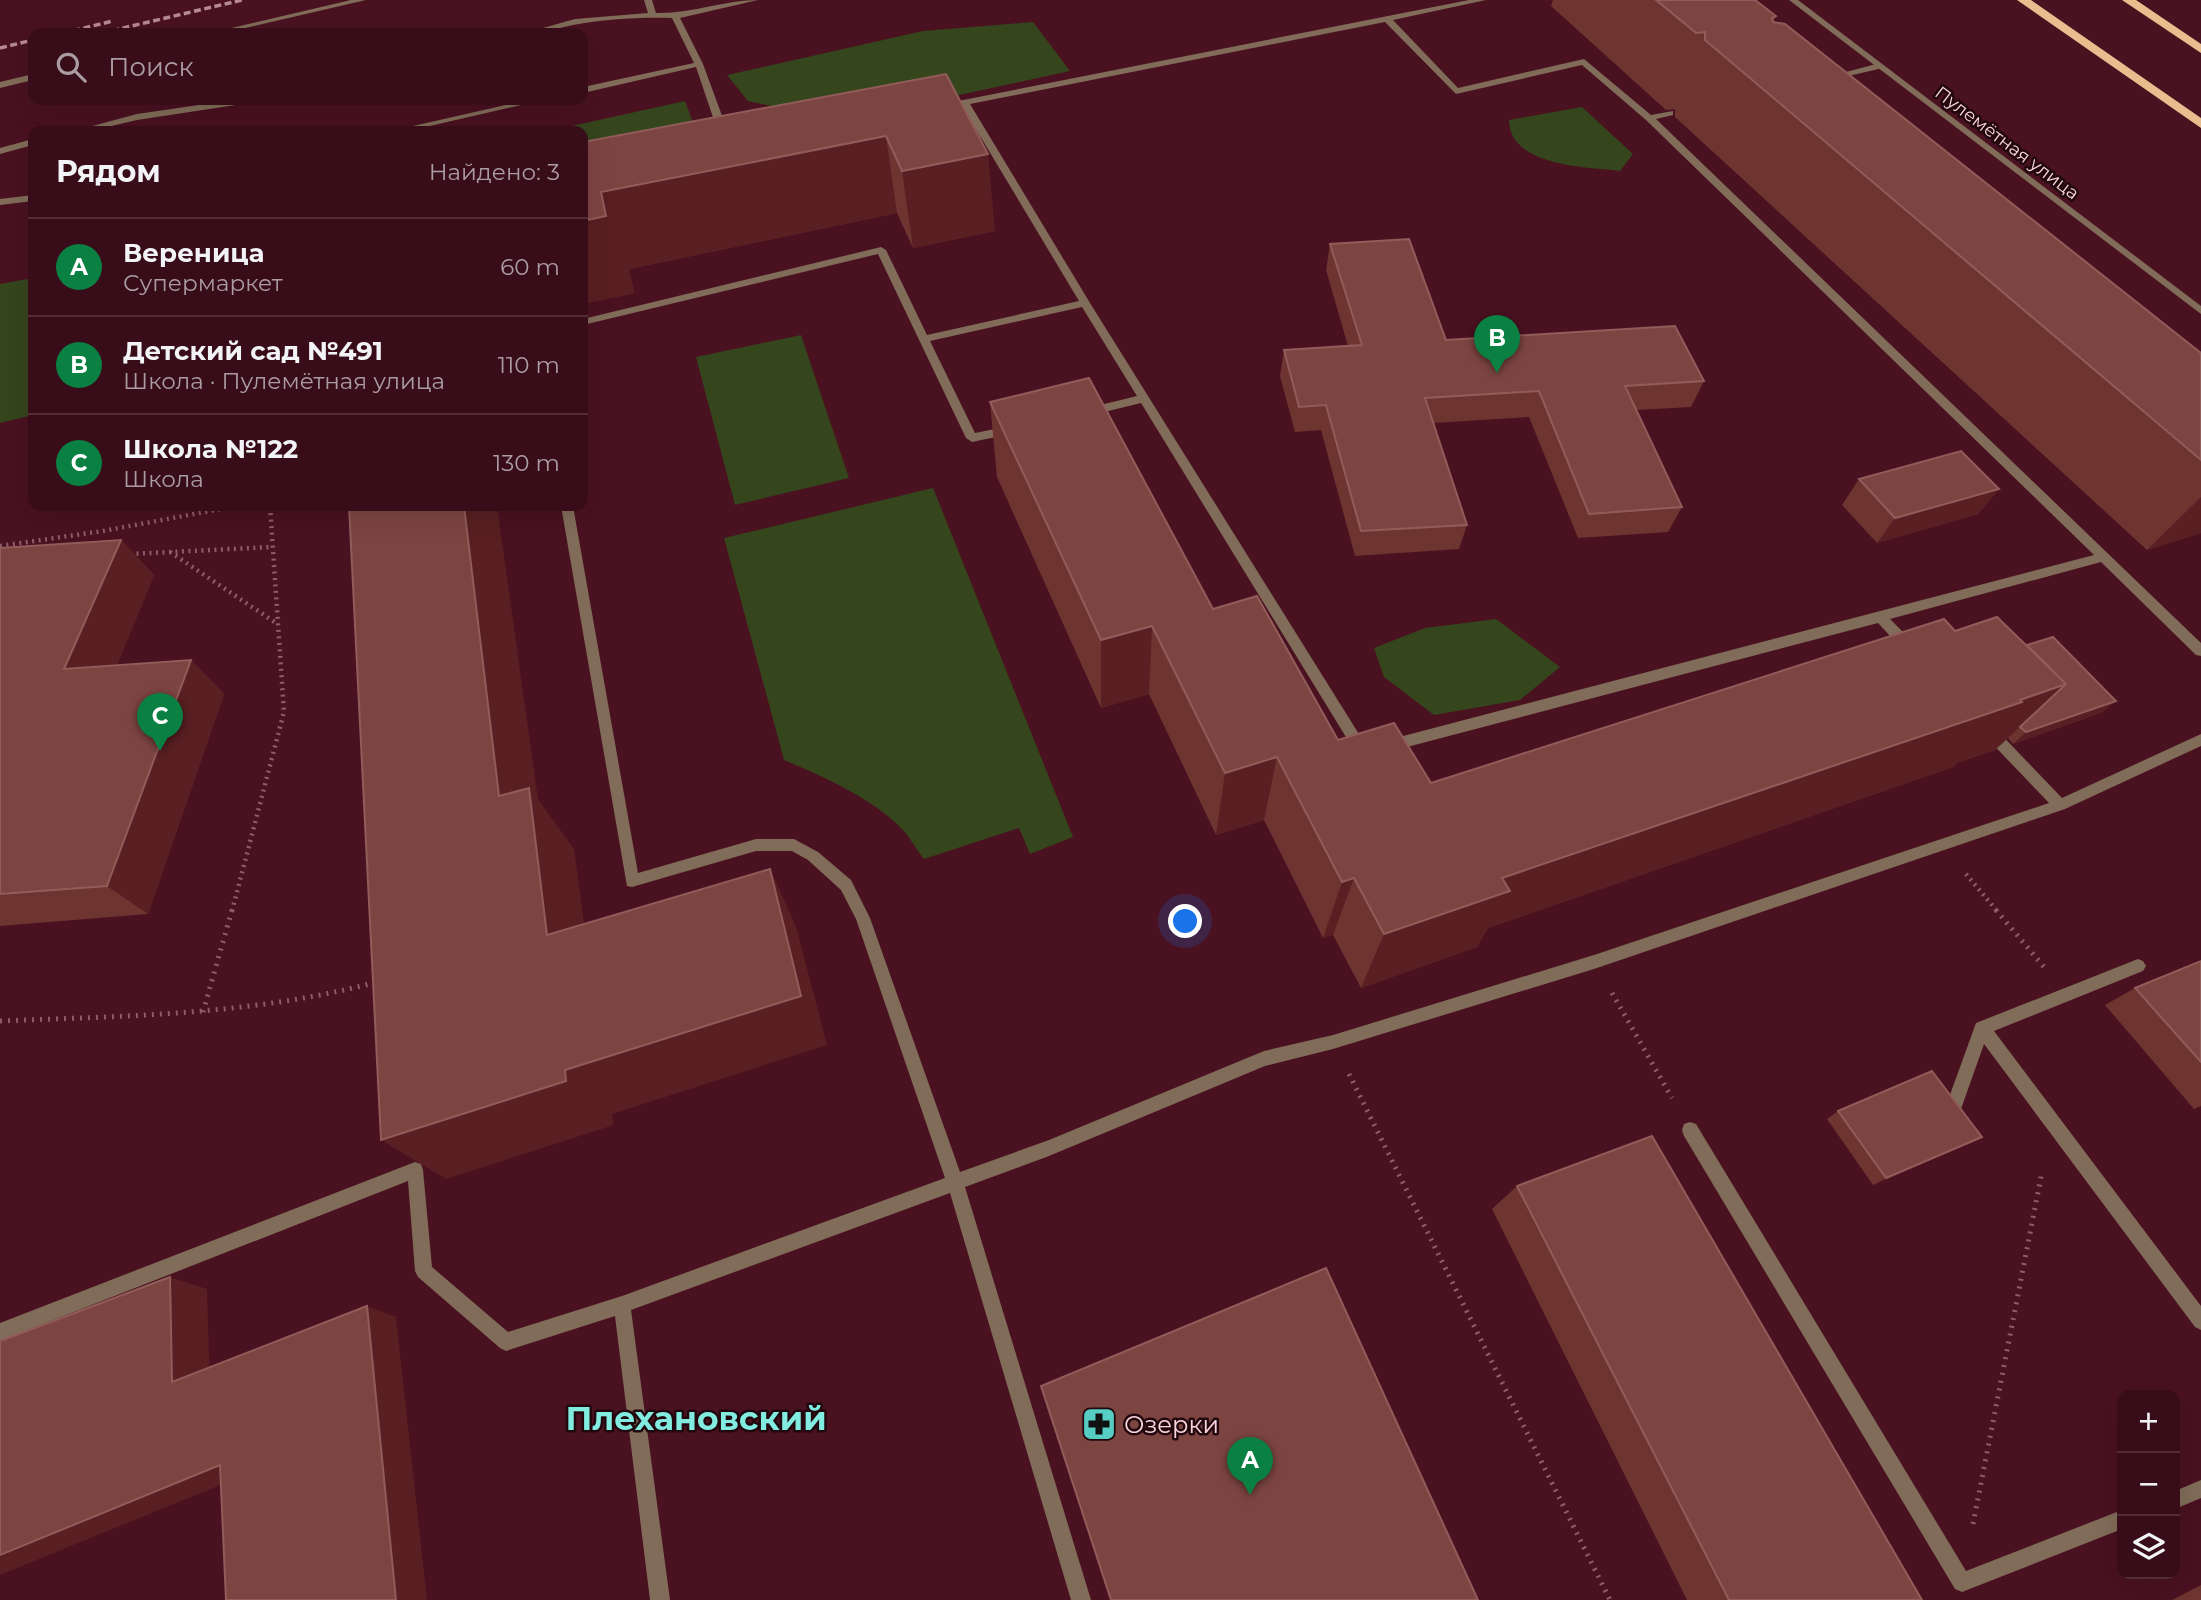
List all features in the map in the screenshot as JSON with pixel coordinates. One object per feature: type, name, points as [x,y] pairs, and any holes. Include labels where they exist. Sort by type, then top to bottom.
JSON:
[{"type":"highway","points":[[2022,0],[2201,124]]},
{"type":"highway","points":[[2128,0],[2201,48]]},
{"type":"street","points":[[236,28],[362,0]]},
{"type":"street","points":[[648,0],[653,15]]},
{"type":"street","points":[[550,28],[575,22],[653,15],[675,16],[754,0]]},
{"type":"street","points":[[951,105],[1482,0]]},
{"type":"street","name":"Пулемётная улица","points":[[1793,0],[2201,311]]},
{"type":"street","points":[[675,16],[699,64],[725,138]]},
{"type":"street","points":[[1388,20],[1456,91],[1584,62],[1649,118],[2201,651]]},
{"type":"street","points":[[588,89],[699,64]]},
{"type":"street","points":[[1826,78],[1880,66]]},
{"type":"street","points":[[0,85],[28,78]]},
{"type":"street","points":[[964,102],[1363,752],[2104,557]]},
{"type":"street","points":[[100,126],[137,117],[216,105]]},
{"type":"street","points":[[419,126],[515,105]]},
{"type":"street","points":[[1649,118],[1670,113]]},
{"type":"street","points":[[0,150],[28,143]]},
{"type":"street","points":[[0,202],[28,199]]},
{"type":"street","points":[[588,321],[664,305],[795,267],[881,250],[972,438],[1025,426]]},
{"type":"street","points":[[925,339],[1085,303]]},
{"type":"street","points":[[1078,414],[1144,398]]},
{"type":"street","points":[[569,511],[632,881],[756,845],[794,845],[813,856],[846,885],[863,918],[955,1182],[1081,1600]]},
{"type":"street","points":[[1880,617],[1918,656]]},
{"type":"street","points":[[1975,716],[2060,804]]},
{"type":"street","points":[[0,1332],[415,1164],[424,1272],[506,1342],[622,1305],[1049,1148],[1264,1059],[1334,1042],[1594,962],[2060,804],[2201,740]]},
{"type":"street","points":[[1955,1103],[1982,1028],[2138,966]]},
{"type":"street","points":[[1982,1028],[2201,1321]]},
{"type":"street","points":[[1690,1130],[1962,1582],[2117,1522]]},
{"type":"street","points":[[622,1305],[660,1600]]},
{"type":"street","points":[[2180,1498],[2201,1489]]},
{"type":"path","points":[[0,546],[103,531],[210,511]]},
{"type":"path","points":[[203,1012],[214,983],[284,712],[270,511]]},
{"type":"path","points":[[117,555],[272,547]]},
{"type":"path","points":[[169,551],[277,623]]},
{"type":"path","points":[[1941,845],[2066,995]]},
{"type":"path","points":[[1594,962],[1690,1130]]},
{"type":"path","points":[[0,1021],[203,1012],[329,997],[390,979]]},
{"type":"path","points":[[1334,1042],[1610,1600]]},
{"type":"path","points":[[1962,1582],[2052,1122]]},
{"type":"green space","points":[[1033,22],[1070,71],[840,121],[748,101],[727,75],[923,31]]},
{"type":"green space","points":[[685,101],[700,142],[588,168],[588,126],[572,126]]},
{"type":"green space","points":[[1582,107],[1633,154],[1620,171],[1552,162],[1522,147],[1513,136],[1509,120]]},
{"type":"green space","points":[[28,279],[28,416],[0,423],[0,284]]},
{"type":"green space","points":[[801,335],[849,478],[735,505],[696,357]]},
{"type":"green space","points":[[933,488],[1073,837],[1030,854],[1019,828],[924,859],[901,828],[876,807],[830,781],[784,760],[724,538]]},
{"type":"green space","points":[[1496,619],[1560,667],[1520,700],[1434,715],[1384,677],[1374,648],[1425,628]]},
{"type":"building","points":[[1656,0],[1755,0],[1776,16],[1772,18],[1773,22],[1785,24],[2201,353],[2201,460],[1705,40],[1705,32],[1696,33]]},
{"type":"building","points":[[946,74],[988,154],[902,171],[886,136],[601,192],[606,216],[588,220],[588,141]]},
{"type":"building","points":[[1409,239],[1446,340],[1675,326],[1704,381],[1625,386],[1682,507],[1589,514],[1539,391],[1425,398],[1467,525],[1361,531],[1326,405],[1299,407],[1284,350],[1362,345],[1330,244]]},
{"type":"building","points":[[1089,378],[1213,609],[1257,596],[1338,740],[1394,723],[1431,783],[1944,619],[1955,631],[1997,617],[2066,684],[2020,700],[2022,702],[1502,878],[1510,891],[1384,934],[1354,878],[1342,882],[1277,757],[1225,773],[1152,626],[1101,640],[990,402]]},
{"type":"building","points":[[1961,451],[1999,489],[1895,518],[1859,479]]},
{"type":"building","points":[[349,511],[465,511],[499,796],[529,788],[547,935],[770,869],[801,996],[565,1070],[566,1081],[381,1140]]},
{"type":"building","points":[[121,540],[64,669],[191,660],[107,886],[0,894],[0,548]]},
{"type":"building","points":[[2053,637],[2116,701],[2026,732],[2020,727],[2066,684],[2027,645]]},
{"type":"building","points":[[2201,961],[2201,1062],[2135,988]]},
{"type":"building","points":[[1932,1071],[1982,1137],[1886,1178],[1838,1111]]},
{"type":"building","points":[[1652,1136],[1922,1600],[1729,1600],[1517,1186]]},
{"type":"building","points":[[1326,1268],[1478,1600],[1111,1600],[1041,1386]]},
{"type":"building","points":[[170,1277],[172,1382],[367,1306],[396,1600],[226,1600],[220,1465],[0,1555],[0,1341]]},
{"type":"railway","points":[[123,28],[242,0]]},
{"type":"railway","points":[[84,28],[113,21]]},
{"type":"railway","points":[[0,48],[28,41]]},
{"type":"place","name":"Детский сад №491","points":[[1497,373]]},
{"type":"place","name":"Школа №122","points":[[160,751]]},
{"type":"place","name":"Озерки","points":[[1099,1424]]},
{"type":"place","name":"Вереница","points":[[1250,1495]]},
{"type":"district","name":"Плехановский","points":[[696,1418]]}]
